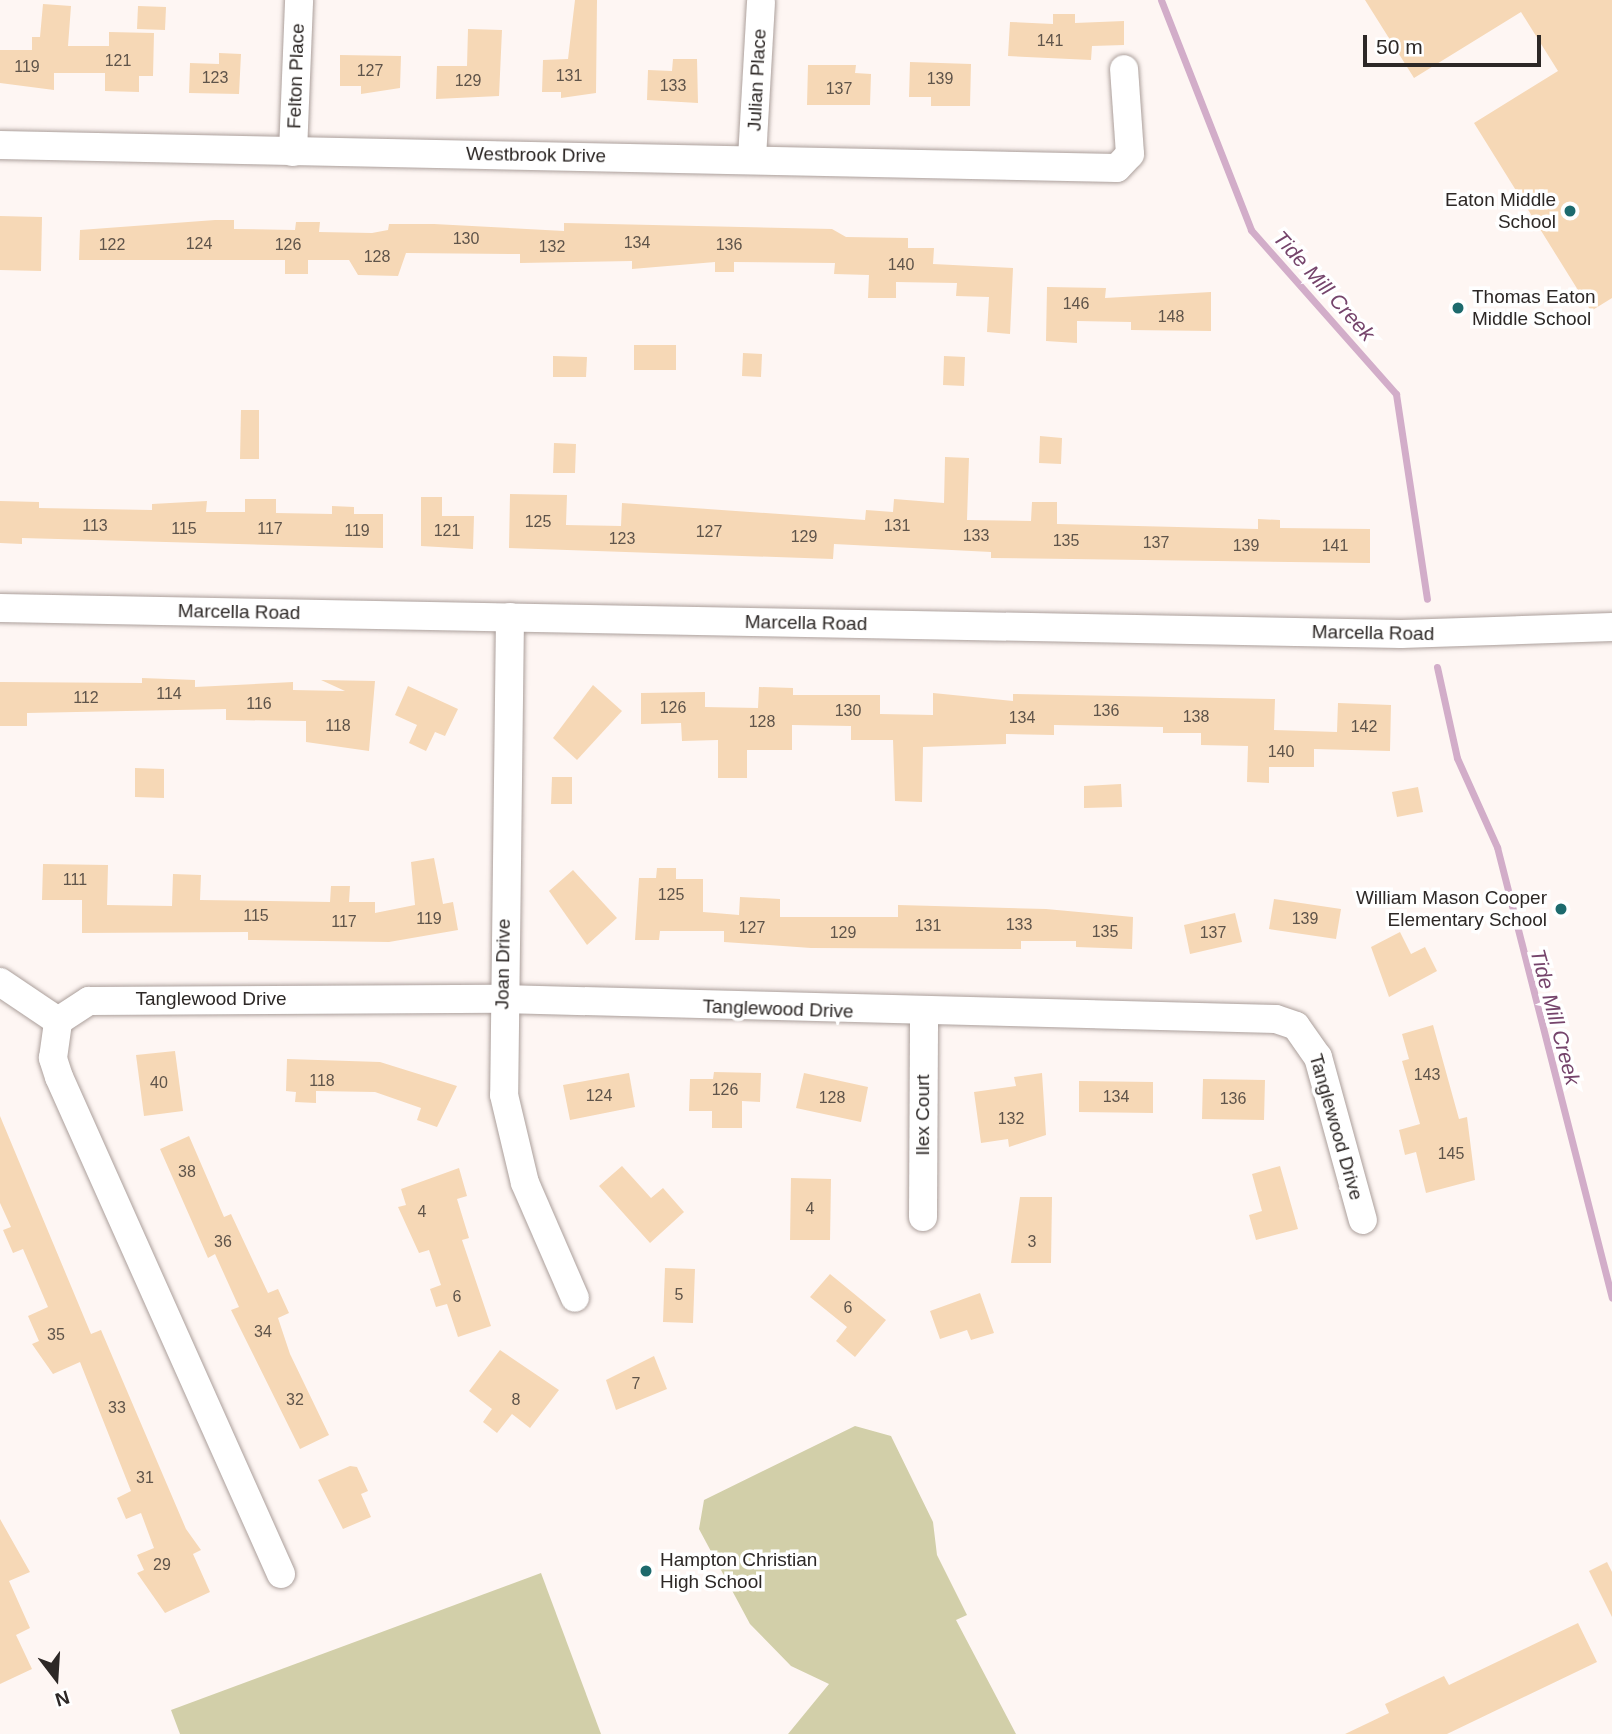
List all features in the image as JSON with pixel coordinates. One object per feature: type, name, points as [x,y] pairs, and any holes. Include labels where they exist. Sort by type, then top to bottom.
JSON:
[{"type":"street","name":"Felton Place","points":[[293,152],[299,0]]},
{"type":"street","name":"Julian Place","points":[[752,158],[761,2]]},
{"type":"street","name":"Westbrook Drive","points":[[0,145],[1072,163],[1117,168],[1129,161],[1124,69]]},
{"type":"street","name":"Marcella Road","points":[[0,608],[1401,634],[1612,626]]},
{"type":"street","name":"Joan Drive","points":[[510,617],[502,999],[508,1124],[525,1183],[575,1298]]},
{"type":"street","points":[[0,982],[58,1021],[53,1058],[59,1077],[281,1574]]},
{"type":"street","name":"Tanglewood Drive","points":[[58,1021],[71,1008],[106,999],[502,999],[924,1013],[1251,1018],[1296,1026],[1318,1057],[1363,1220]]},
{"type":"street","name":"Ilex Court","points":[[923,1217],[924,1013]]},
{"type":"shaded area","points":[[855,1426],[891,1436],[933,1522],[937,1555],[967,1615],[956,1620],[1016,1734],[788,1734],[829,1684],[791,1666],[750,1624],[699,1529],[704,1500]]},
{"type":"shaded area","points":[[541,1573],[601,1734],[180,1734],[171,1710]]},
{"type":"building","points":[[575,0],[597,0],[596,93],[561,98],[561,92],[542,92],[543,60],[568,59]]},
{"type":"building","name":"Eaton Middle School","points":[[1365,0],[1612,0],[1612,298],[1591,311],[1474,123],[1558,71],[1521,12],[1414,78]]},
{"type":"building","points":[[43,4],[71,6],[68,46],[109,46],[109,32],[154,33],[153,76],[139,76],[139,92],[105,91],[105,73],[54,73],[54,90],[0,83],[0,50],[32,50],[32,37],[40,37]]},
{"type":"building","points":[[138,6],[166,7],[165,30],[137,29]]},
{"type":"building","points":[[1053,14],[1075,14],[1075,23],[1124,21],[1124,45],[1092,46],[1091,60],[1008,56],[1010,22],[1053,24]]},
{"type":"building","points":[[468,29],[502,30],[499,96],[436,99],[437,66],[467,66]]},
{"type":"building","points":[[219,53],[241,54],[239,94],[189,93],[190,63],[219,64]]},
{"type":"building","points":[[340,55],[401,56],[400,88],[361,94],[361,86],[340,86]]},
{"type":"building","points":[[673,59],[697,59],[698,103],[647,100],[648,70],[672,71]]},
{"type":"building","points":[[910,62],[971,64],[970,106],[931,106],[931,97],[909,97]]},
{"type":"building","points":[[808,65],[856,65],[855,73],[871,74],[870,105],[807,105]]},
{"type":"building","points":[[0,216],[42,217],[41,271],[0,270]]},
{"type":"building","points":[[234,220],[234,229],[295,230],[296,222],[320,222],[319,232],[372,233],[388,230],[389,224],[564,231],[564,223],[832,229],[846,237],[908,238],[908,248],[934,248],[933,264],[1013,268],[1010,334],[987,332],[989,297],[956,296],[957,283],[896,282],[896,298],[868,298],[869,275],[834,274],[835,263],[734,262],[734,272],[715,272],[715,262],[632,269],[632,261],[520,263],[520,254],[406,253],[398,276],[358,275],[349,260],[308,260],[308,274],[285,274],[285,260],[79,260],[80,230]]},
{"type":"building","points":[[1047,287],[1106,288],[1105,298],[1211,292],[1211,331],[1131,330],[1131,322],[1077,321],[1077,343],[1046,341]]},
{"type":"building","points":[[634,345],[676,345],[676,370],[634,370]]},
{"type":"building","points":[[743,353],[762,354],[761,377],[742,376]]},
{"type":"building","points":[[553,356],[587,357],[586,377],[553,377]]},
{"type":"building","points":[[944,356],[965,357],[964,386],[943,385]]},
{"type":"building","points":[[241,410],[259,410],[259,459],[240,459]]},
{"type":"building","points":[[1040,436],[1062,438],[1061,464],[1039,463]]},
{"type":"building","points":[[554,443],[576,444],[575,473],[553,473]]},
{"type":"building","points":[[945,457],[969,458],[967,520],[1031,521],[1032,502],[1057,502],[1057,524],[1258,529],[1258,519],[1280,520],[1280,528],[1370,529],[1370,563],[991,558],[991,552],[834,544],[833,559],[509,548],[510,494],[567,495],[566,525],[621,526],[622,503],[865,520],[866,510],[893,512],[894,499],[944,503]]},
{"type":"building","points":[[421,497],[442,497],[442,516],[474,516],[473,549],[421,546]]},
{"type":"building","points":[[245,499],[276,499],[276,513],[332,514],[332,506],[354,507],[354,514],[383,514],[383,548],[22,538],[22,544],[0,543],[0,501],[39,502],[39,508],[152,510],[152,504],[207,501],[206,512],[245,512]]},
{"type":"building","points":[[142,678],[195,680],[195,687],[293,682],[293,690],[345,691],[321,680],[375,681],[369,751],[306,742],[306,721],[226,720],[226,709],[27,713],[27,726],[0,726],[0,682],[142,683]]},
{"type":"building","points":[[593,685],[622,711],[577,760],[553,738]]},
{"type":"building","points":[[408,686],[458,709],[445,736],[435,732],[426,751],[409,743],[417,725],[395,715]]},
{"type":"building","points":[[759,687],[793,688],[793,695],[880,695],[880,714],[933,715],[933,693],[1013,701],[1013,694],[1275,699],[1274,730],[1337,732],[1338,703],[1391,705],[1390,751],[1314,749],[1314,767],[1269,767],[1269,783],[1247,782],[1248,746],[1201,745],[1201,733],[1163,733],[1163,727],[1054,725],[1054,735],[1006,734],[1006,744],[923,747],[922,802],[895,801],[893,740],[851,740],[851,726],[792,725],[792,750],[747,750],[747,778],[718,778],[718,740],[682,741],[681,723],[641,724],[641,693],[705,692],[705,707],[758,708]]},
{"type":"building","points":[[135,768],[164,769],[164,798],[135,797]]},
{"type":"building","points":[[552,777],[572,777],[572,804],[551,804]]},
{"type":"building","points":[[1121,784],[1122,807],[1084,808],[1084,786]]},
{"type":"building","points":[[1418,787],[1423,812],[1397,817],[1392,792]]},
{"type":"building","points":[[434,858],[443,904],[453,902],[458,930],[389,942],[248,940],[248,932],[82,933],[82,900],[42,900],[43,864],[108,865],[107,905],[172,906],[173,874],[201,875],[200,900],[330,902],[331,886],[350,886],[349,902],[375,902],[375,913],[415,905],[411,862]]},
{"type":"building","points":[[657,868],[676,868],[676,879],[703,879],[703,912],[739,915],[740,897],[780,899],[780,917],[898,917],[898,905],[1046,909],[1133,917],[1132,949],[1076,947],[1076,941],[1021,941],[1021,949],[811,948],[724,942],[724,931],[660,931],[659,940],[635,940],[639,878],[656,878]]},
{"type":"building","points":[[573,870],[617,918],[587,945],[549,891]]},
{"type":"building","points":[[1274,899],[1341,909],[1336,939],[1269,929]]},
{"type":"building","points":[[1235,913],[1242,942],[1190,954],[1184,925]]},
{"type":"building","points":[[1400,932],[1411,954],[1425,947],[1437,971],[1389,997],[1371,947]]},
{"type":"building","points":[[1433,1025],[1459,1119],[1467,1117],[1475,1180],[1426,1193],[1416,1152],[1405,1155],[1399,1130],[1420,1124],[1402,1061],[1409,1059],[1402,1034]]},
{"type":"building","points":[[175,1051],[183,1111],[144,1116],[136,1055]]},
{"type":"building","points":[[287,1059],[380,1062],[457,1086],[437,1127],[417,1120],[421,1108],[375,1092],[316,1091],[316,1103],[295,1102],[296,1092],[286,1091]]},
{"type":"building","points":[[714,1072],[761,1073],[760,1102],[742,1101],[742,1128],[712,1128],[712,1111],[689,1111],[690,1079],[713,1079]]},
{"type":"building","points":[[629,1073],[635,1107],[570,1120],[563,1085]]},
{"type":"building","points":[[804,1073],[868,1087],[861,1122],[796,1108]]},
{"type":"building","points":[[1042,1073],[1046,1135],[1009,1147],[1008,1139],[981,1143],[974,1092],[1016,1086],[1014,1077]]},
{"type":"building","points":[[1203,1079],[1265,1080],[1264,1120],[1202,1119]]},
{"type":"building","points":[[1079,1081],[1153,1082],[1153,1113],[1079,1112]]},
{"type":"building","points":[[0,1116],[91,1334],[101,1330],[186,1529],[201,1550],[193,1554],[210,1592],[165,1613],[137,1573],[144,1570],[137,1555],[154,1548],[141,1513],[126,1519],[117,1498],[131,1491],[80,1362],[53,1374],[32,1344],[39,1341],[28,1316],[48,1307],[23,1249],[13,1253],[3,1230],[11,1227],[0,1203]]},
{"type":"building","points":[[189,1136],[224,1217],[231,1214],[268,1293],[278,1289],[289,1313],[278,1318],[290,1354],[329,1435],[300,1449],[231,1310],[239,1307],[215,1254],[208,1258],[160,1149]]},
{"type":"building","points":[[622,1166],[651,1198],[663,1188],[684,1212],[650,1243],[599,1186]]},
{"type":"building","points":[[1280,1166],[1298,1229],[1256,1240],[1249,1215],[1262,1211],[1252,1174]]},
{"type":"building","points":[[459,1168],[467,1196],[457,1199],[469,1238],[462,1240],[491,1326],[458,1337],[447,1304],[436,1307],[430,1289],[441,1285],[429,1250],[419,1253],[398,1207],[406,1205],[401,1189]]},
{"type":"building","points":[[791,1178],[831,1179],[830,1240],[790,1240]]},
{"type":"building","points":[[1020,1197],[1052,1197],[1051,1263],[1011,1263]]},
{"type":"building","points":[[665,1268],[695,1269],[693,1323],[663,1322]]},
{"type":"building","points":[[830,1274],[886,1320],[855,1357],[836,1341],[847,1327],[810,1297]]},
{"type":"building","points":[[980,1293],[994,1333],[971,1340],[967,1330],[940,1339],[930,1311]]},
{"type":"building","points":[[500,1350],[559,1390],[530,1428],[512,1414],[497,1433],[483,1422],[492,1409],[469,1391]]},
{"type":"building","points":[[654,1356],[667,1389],[616,1410],[606,1380]]},
{"type":"building","points":[[350,1466],[357,1467],[368,1491],[361,1494],[371,1517],[343,1529],[318,1480]]},
{"type":"building","points":[[0,1519],[30,1572],[9,1581],[30,1628],[16,1635],[32,1669],[0,1684]]},
{"type":"building","points":[[1607,1562],[1612,1572],[1612,1617],[1589,1571]]},
{"type":"building","points":[[1578,1623],[1597,1662],[1447,1734],[1345,1734],[1389,1713],[1385,1704],[1444,1676],[1449,1685]]},
{"type":"waterway","name":"Tide Mill Creek","points":[[1161,0],[1251,230],[1396,394],[1427,599]]},
{"type":"waterway","name":"Tide Mill Creek","points":[[1437,667],[1457,758],[1497,847],[1612,1298]]},
{"type":"place","name":"Eaton Middle School","points":[[1570,211]]},
{"type":"place","name":"Thomas Eaton Middle School","points":[[1458,308]]},
{"type":"place","name":"William Mason Cooper Elementary School","points":[[1561,909]]},
{"type":"place","name":"Hampton Christian High School","points":[[646,1571]]}]
